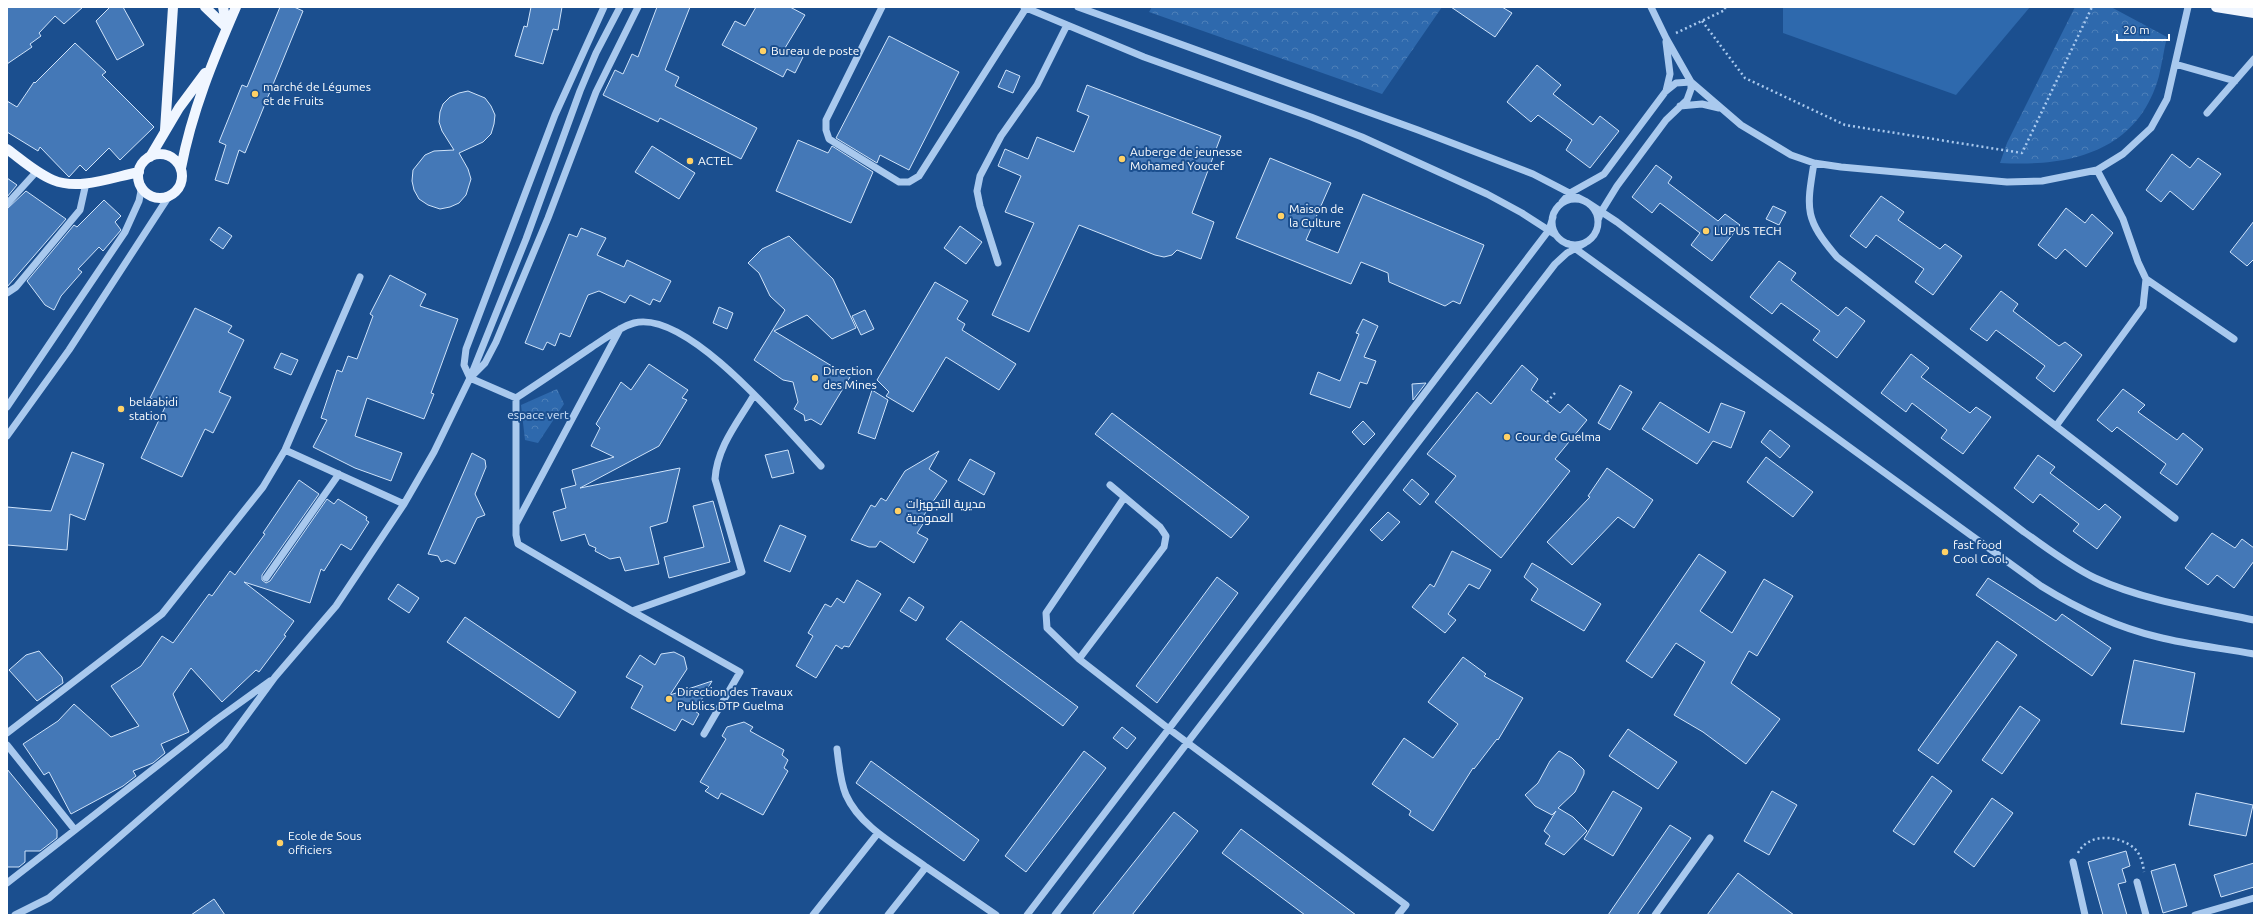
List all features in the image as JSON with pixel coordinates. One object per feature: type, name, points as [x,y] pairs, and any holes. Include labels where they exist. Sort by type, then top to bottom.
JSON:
[{"type":"main road","points":[[165,130],[173,7]]},
{"type":"main road","points":[[206,7],[227,28]]},
{"type":"main road","points":[[223,7],[227,28]]},
{"type":"main road","points":[[210,67],[165,130],[150,157],[141,166],[139,172],[142,186],[153,196],[169,196],[180,184],[182,176],[181,168],[190,127],[210,67],[236,7]]},
{"type":"main road","points":[[2216,7],[2254,13]]},
{"type":"main road","points":[[7,149],[37,171],[54,180],[65,183],[86,183],[139,172]]},
{"type":"main road","points":[[150,157],[164,154],[177,162],[181,168]]},
{"type":"street","points":[[516,398],[470,378],[464,365],[466,349],[558,109],[604,7]]},
{"type":"street","points":[[15,915],[49,898],[225,745],[275,677],[336,606],[404,504],[434,452],[470,378],[526,239],[596,52],[620,7]]},
{"type":"street","points":[[470,378],[485,363],[496,342],[548,218],[596,92],[638,7]]},
{"type":"street","points":[[882,7],[826,120],[826,130],[829,139],[899,182],[909,182],[919,176],[927,166],[1025,7],[1144,57],[1311,117],[1362,137],[1487,194],[1549,230],[1572,246],[2041,586],[2073,606],[2126,628],[2159,637],[2254,654]]},
{"type":"street","points":[[1078,7],[1418,130],[1533,174],[1570,193],[1601,212],[2024,532],[2072,564],[2100,580],[2144,596],[2254,620]]},
{"type":"street","points":[[1651,7],[1666,38],[1691,82],[1719,108],[1765,140],[1791,155],[1814,163],[2007,182],[2042,181],[2097,170],[2123,154],[2151,128],[2167,100],[2188,7]]},
{"type":"street","points":[[998,263],[980,206],[977,191],[980,176],[1001,136],[1037,85],[1067,25]]},
{"type":"street","points":[[1666,38],[1670,74],[1666,92]]},
{"type":"street","points":[[2207,113],[2254,58]]},
{"type":"street","points":[[2175,64],[2235,81]]},
{"type":"street","points":[[1027,915],[1549,230],[1556,209],[1570,193],[1604,174],[1666,92],[1676,84],[1691,82]]},
{"type":"street","points":[[1055,915],[1555,264],[1572,246],[1585,242],[1594,235],[1601,212],[1617,186],[1666,120],[1687,100],[1691,90],[1691,82]]},
{"type":"street","points":[[1680,106],[1702,104],[1719,108]]},
{"type":"street","points":[[1814,163],[1808,199],[1811,219],[1820,238],[1837,257],[2175,518]]},
{"type":"street","points":[[2097,170],[2123,219],[2138,262],[2146,279],[2234,339]]},
{"type":"street","points":[[7,204],[37,171]]},
{"type":"street","points":[[7,292],[16,287],[80,210],[86,183]]},
{"type":"street","points":[[7,407],[125,232],[136,208],[142,186]]},
{"type":"street","points":[[7,436],[70,350],[169,196]]},
{"type":"street","points":[[1562,202],[1578,199],[1585,201],[1596,212],[1598,220]]},
{"type":"street","points":[[1553,216],[1552,224],[1556,235]]},
{"type":"street","points":[[7,733],[162,614],[263,487],[285,450],[360,277]]},
{"type":"street","points":[[2056,426],[2143,307],[2146,279]]},
{"type":"street","points":[[516,398],[620,329],[642,322],[655,323],[670,328],[725,365],[821,466]]},
{"type":"street","points":[[516,528],[516,524],[620,329]]},
{"type":"street","points":[[632,610],[742,572],[715,479],[716,467],[720,453],[754,395]]},
{"type":"street","points":[[516,398],[516,528],[518,544],[740,672],[704,734]]},
{"type":"street","points":[[285,450],[404,504]]},
{"type":"street","points":[[266,578],[339,474]]},
{"type":"street","points":[[1079,659],[1164,547],[1166,536],[1160,527],[1110,486]]},
{"type":"street","points":[[1124,498],[1046,613],[1047,628],[1079,659],[1169,729],[1406,905],[1398,915]]},
{"type":"street","points":[[7,883],[216,720],[275,677]]},
{"type":"street","points":[[7,745],[75,830]]},
{"type":"street","points":[[837,749],[846,794],[855,811],[878,833],[996,915]]},
{"type":"street","points":[[813,915],[878,833]]},
{"type":"street","points":[[1654,915],[1710,838]]},
{"type":"street","points":[[2073,862],[2086,915]]},
{"type":"street","points":[[888,915],[926,867]]},
{"type":"street","points":[[2137,882],[2146,915]]},
{"type":"street","points":[[2194,915],[2254,898]]},
{"type":"path","points":[[1666,38],[1725,10],[1726,7]]},
{"type":"path","points":[[1702,21],[1745,78],[1845,125],[2022,153],[2092,7]]},
{"type":"path","points":[[1547,402],[1555,393]]},
{"type":"path","points":[[2073,862],[2082,846],[2092,839],[2114,838],[2125,842],[2136,850],[2143,862],[2144,874],[2137,882]]},
{"type":"green space","points":[[1152,7],[1442,7],[1382,94],[1149,12]]},
{"type":"green space","points":[[1783,7],[2030,7],[1956,95],[1783,33]]},
{"type":"green space","points":[[2075,7],[2111,7],[2167,37],[2159,76],[2149,102],[2135,122],[2118,138],[2098,150],[2076,157],[2051,162],[2026,164],[2000,163],[2007,143]]},
{"type":"green space","name":"espace vert","points":[[557,389],[564,404],[538,443],[525,440],[521,405]]},
{"type":"building","points":[[7,7],[83,7],[64,24],[55,16],[39,33],[41,36],[30,44],[32,47],[7,64]]},
{"type":"building","points":[[110,7],[123,7],[144,45],[117,60],[96,21]]},
{"type":"building","points":[[280,7],[294,7],[303,11],[245,153],[239,150],[228,184],[215,180],[226,145],[219,142],[242,85],[247,87]]},
{"type":"building","points":[[531,7],[562,7],[558,30],[553,29],[543,64],[515,56],[524,26],[527,27]]},
{"type":"building","points":[[657,7],[690,7],[665,70],[679,77],[675,86],[757,128],[741,159],[660,118],[658,122],[603,95],[615,70],[623,74],[632,54],[638,57]]},
{"type":"building","points":[[756,7],[790,7],[805,15],[785,48],[803,57],[795,73],[787,69],[783,77],[722,45],[735,21],[745,26]]},
{"type":"building","points":[[1451,7],[1502,7],[1512,13],[1495,37]]},
{"type":"building","points":[[889,36],[959,72],[909,170],[880,155],[877,163],[836,138]]},
{"type":"building","points":[[75,43],[106,72],[102,75],[154,127],[120,160],[109,148],[86,171],[80,165],[69,177],[40,147],[38,151],[7,132],[7,101],[17,107],[34,82],[35,83]]},
{"type":"building","points":[[1537,65],[1561,85],[1553,94],[1593,125],[1600,116],[1619,131],[1590,168],[1566,150],[1572,140],[1538,115],[1531,122],[1507,102]]},
{"type":"building","points":[[1006,70],[1020,76],[1013,93],[998,87]]},
{"type":"building","points":[[1087,85],[1221,136],[1192,213],[1214,222],[1201,259],[1177,250],[1172,255],[1164,257],[1155,255],[1079,225],[1029,332],[992,315],[1034,223],[1005,212],[1021,176],[998,166],[1005,149],[1028,159],[1037,137],[1074,152],[1089,116],[1077,111]]},
{"type":"building","points":[[468,91],[485,98],[495,115],[494,124],[491,134],[483,142],[459,153],[468,169],[471,179],[466,195],[459,203],[440,209],[428,205],[419,199],[414,190],[412,181],[413,170],[425,155],[434,151],[454,150],[442,131],[439,122],[440,112],[443,104],[450,97]]},
{"type":"building","points":[[798,140],[828,153],[832,146],[873,172],[851,223],[776,191]]},
{"type":"building","points":[[652,146],[695,173],[679,199],[635,172]]},
{"type":"building","points":[[2172,154],[2190,168],[2198,158],[2221,174],[2193,210],[2170,191],[2161,202],[2146,190]]},
{"type":"building","name":"Maison de la Culture","points":[[1270,158],[1331,183],[1306,240],[1338,253],[1363,194],[1484,245],[1460,304],[1453,301],[1445,306],[1389,282],[1388,273],[1361,262],[1351,284],[1236,238]]},
{"type":"building","points":[[1656,165],[1672,177],[1668,183],[1718,221],[1725,214],[1740,225],[1712,261],[1691,245],[1700,233],[1660,203],[1652,213],[1632,197]]},
{"type":"building","points":[[7,178],[17,185],[7,197]]},
{"type":"building","points":[[26,191],[66,219],[7,287],[7,209]]},
{"type":"building","points":[[1881,196],[1904,212],[1898,220],[1940,249],[1945,244],[1962,256],[1933,295],[1915,282],[1924,269],[1876,235],[1866,248],[1850,236]]},
{"type":"building","points":[[104,200],[121,216],[115,222],[121,230],[103,251],[99,247],[78,269],[82,272],[61,296],[54,310],[45,305],[27,281],[74,225],[77,227]]},
{"type":"building","points":[[1773,206],[1786,212],[1779,225],[1766,219]]},
{"type":"building","points":[[2066,208],[2085,223],[2092,214],[2113,233],[2086,267],[2065,249],[2056,259],[2038,245]]},
{"type":"building","points":[[2254,221],[2254,259],[2247,266],[2230,252]]},
{"type":"building","points":[[960,226],[982,242],[966,264],[944,248]]},
{"type":"building","points":[[219,227],[232,236],[223,249],[210,240]]},
{"type":"building","points":[[581,228],[606,238],[597,255],[624,267],[627,260],[671,281],[660,302],[653,299],[650,305],[630,295],[625,303],[599,291],[588,295],[570,337],[560,333],[555,346],[547,342],[543,350],[525,343],[569,234],[577,237]]},
{"type":"building","points":[[789,236],[833,279],[856,328],[832,339],[807,315],[774,331],[850,377],[821,425],[811,419],[805,421],[804,415],[794,409],[798,402],[793,382],[783,380],[754,360],[785,310],[770,296],[759,273],[748,263],[762,249]]},
{"type":"building","points":[[1779,261],[1796,273],[1791,280],[1838,316],[1846,307],[1865,321],[1837,358],[1813,340],[1820,331],[1781,303],[1772,314],[1750,297]]},
{"type":"building","points":[[390,275],[426,294],[420,306],[458,319],[431,393],[434,394],[424,419],[367,398],[355,436],[402,453],[391,481],[355,468],[313,447],[327,420],[321,418],[337,370],[342,372],[348,356],[357,359],[373,316],[370,314]]},
{"type":"building","points":[[935,282],[968,301],[957,319],[965,324],[962,330],[1016,364],[999,390],[946,357],[913,412],[886,396],[889,392],[877,380]]},
{"type":"building","points":[[2001,291],[2018,304],[2013,311],[2059,346],[2065,342],[2082,355],[2054,392],[2036,378],[2045,366],[1996,330],[1987,341],[1970,329]]},
{"type":"building","points":[[719,307],[733,313],[727,329],[713,323]]},
{"type":"building","points":[[195,308],[232,326],[228,332],[244,340],[219,392],[231,397],[213,433],[205,429],[182,477],[141,458],[166,405],[150,398]]},
{"type":"building","points":[[865,310],[874,329],[861,335],[852,316]]},
{"type":"building","points":[[1363,319],[1378,326],[1364,357],[1376,361],[1367,384],[1360,382],[1350,408],[1310,394],[1318,372],[1340,381],[1359,334],[1356,333]]},
{"type":"building","points":[[281,353],[298,360],[291,375],[274,368]]},
{"type":"building","points":[[1911,354],[1929,368],[1921,377],[1970,413],[1976,407],[1991,417],[1963,454],[1941,438],[1947,430],[1912,403],[1906,412],[1881,393]]},
{"type":"building","points":[[649,364],[688,390],[682,398],[687,400],[659,446],[580,488],[680,468],[667,522],[650,527],[659,564],[625,571],[620,557],[610,559],[595,551],[596,548],[589,545],[585,534],[561,541],[553,512],[566,508],[561,489],[576,485],[572,470],[614,457],[591,446],[600,428],[596,424],[621,382],[631,390]]},
{"type":"building","name":"Cour de Guelma","points":[[1522,365],[1538,379],[1531,390],[1560,413],[1568,404],[1587,420],[1555,459],[1570,471],[1501,558],[1435,502],[1456,476],[1427,454],[1477,392],[1491,404]]},
{"type":"building","points":[[1426,383],[1413,400],[1412,384]]},
{"type":"building","points":[[1620,385],[1632,392],[1610,430],[1598,423]]},
{"type":"building","points":[[2123,389],[2145,405],[2138,412],[2177,440],[2183,433],[2203,449],[2177,485],[2160,473],[2166,464],[2117,427],[2112,432],[2097,420]]},
{"type":"building","points":[[872,390],[888,400],[875,439],[858,433]]},
{"type":"building","points":[[1660,402],[1709,433],[1721,403],[1745,412],[1731,448],[1713,441],[1697,464],[1642,429]]},
{"type":"building","points":[[1112,413],[1249,517],[1231,538],[1095,434]]},
{"type":"building","points":[[1363,421],[1375,434],[1364,445],[1352,432]]},
{"type":"building","points":[[1770,430],[1790,446],[1780,458],[1761,442]]},
{"type":"building","points":[[788,450],[794,473],[772,478],[765,455]]},
{"type":"building","name":"مديرية التجهيزات العمومية","points":[[939,451],[929,469],[947,481],[924,515],[927,518],[917,533],[928,539],[914,563],[880,541],[876,547],[869,547],[851,540],[871,505],[875,507],[881,498],[886,501],[905,471]]},
{"type":"building","points":[[72,452],[104,464],[85,520],[70,514],[67,550],[7,545],[7,507],[51,511]]},
{"type":"building","points":[[472,453],[485,460],[486,467],[475,494],[485,515],[477,518],[455,564],[447,560],[441,562],[438,556],[428,554]]},
{"type":"building","points":[[2038,455],[2055,467],[2050,473],[2099,510],[2105,504],[2121,517],[2097,549],[2073,531],[2079,524],[2040,494],[2033,503],[2014,488]]},
{"type":"building","points":[[1766,457],[1813,492],[1793,517],[1747,482]]},
{"type":"building","points":[[970,459],[995,473],[984,495],[958,480]]},
{"type":"building","points":[[1607,468],[1653,500],[1634,528],[1618,517],[1572,565],[1547,542],[1590,497],[1588,496]]},
{"type":"building","points":[[1412,479],[1429,494],[1420,505],[1403,490]]},
{"type":"building","points":[[299,480],[319,494],[262,575],[262,580],[266,583],[270,581],[327,499],[334,504],[338,499],[367,517],[366,520],[369,522],[351,550],[341,544],[324,571],[321,569],[310,603],[244,582],[294,621],[284,635],[286,636],[259,672],[256,670],[222,702],[191,668],[173,694],[189,732],[161,744],[165,753],[153,763],[133,771],[136,776],[123,786],[71,814],[49,772],[44,775],[23,744],[58,721],[74,704],[111,737],[139,726],[111,686],[141,666],[162,636],[173,643],[209,594],[212,596],[230,571],[235,575],[265,534],[263,533]]},
{"type":"building","points":[[713,501],[730,562],[669,578],[664,557],[704,547],[693,506]]},
{"type":"building","points":[[1388,512],[1400,522],[1382,541],[1370,530]]},
{"type":"building","points":[[780,525],[806,536],[790,572],[764,561]]},
{"type":"building","points":[[2212,533],[2235,548],[2242,539],[2254,548],[2254,561],[2234,588],[2217,575],[2208,585],[2185,568]]},
{"type":"building","points":[[1452,551],[1491,570],[1479,589],[1469,584],[1448,614],[1456,620],[1445,633],[1412,607],[1430,584],[1434,587]]},
{"type":"building","points":[[1699,554],[1726,572],[1700,611],[1732,633],[1764,579],[1793,596],[1757,656],[1749,651],[1731,683],[1780,719],[1746,764],[1703,732],[1674,715],[1705,662],[1676,643],[1652,678],[1626,661]]},
{"type":"building","points":[[1532,563],[1601,604],[1584,631],[1531,600],[1538,589],[1524,577]]},
{"type":"building","points":[[1217,577],[1238,593],[1157,703],[1136,686]]},
{"type":"building","points":[[1988,578],[2056,621],[2062,614],[2111,648],[2092,676],[1976,595]]},
{"type":"building","points":[[857,580],[881,594],[849,647],[844,646],[842,649],[836,645],[816,678],[796,666],[813,636],[808,633],[825,604],[831,607],[837,598],[844,603]]},
{"type":"building","points":[[398,584],[419,598],[409,613],[388,599]]},
{"type":"building","points":[[909,597],[924,607],[916,621],[900,611]]},
{"type":"building","points":[[465,617],[576,692],[559,718],[447,642]]},
{"type":"building","points":[[961,621],[1078,707],[1063,726],[946,639]]},
{"type":"building","points":[[1997,641],[2017,655],[1938,764],[1918,750]]},
{"type":"building","points":[[39,651],[62,677],[63,683],[37,701],[9,670],[26,655]]},
{"type":"building","name":"Direction des Travaux Publics DTP Guelma","points":[[674,652],[684,657],[687,669],[670,695],[712,681],[695,711],[699,714],[693,725],[682,719],[675,731],[631,708],[643,686],[626,677],[640,655],[655,665],[661,654]]},
{"type":"building","points":[[1463,657],[1486,674],[1484,676],[1523,698],[1498,740],[1497,739],[1474,769],[1473,768],[1433,831],[1409,815],[1411,811],[1372,784],[1404,738],[1433,758],[1458,724],[1428,702]]},
{"type":"building","points":[[2134,660],[2195,673],[2184,732],[2121,724]]},
{"type":"building","points":[[2020,706],[2040,720],[2002,774],[1982,760]]},
{"type":"building","points":[[744,722],[753,727],[750,731],[784,750],[782,755],[788,760],[784,768],[788,771],[763,815],[721,793],[718,799],[705,791],[709,787],[700,782],[726,739],[722,736],[727,727]]},
{"type":"building","points":[[1122,727],[1136,738],[1127,749],[1113,738]]},
{"type":"building","points":[[1628,729],[1677,762],[1658,789],[1609,756]]},
{"type":"building","points":[[1084,751],[1106,768],[1026,872],[1005,856]]},
{"type":"building","points":[[1559,751],[1572,758],[1584,770],[1584,774],[1575,792],[1558,808],[1573,817],[1587,831],[1564,855],[1545,844],[1550,836],[1544,831],[1556,811],[1552,815],[1535,806],[1525,795],[1538,783],[1550,761]]},
{"type":"building","points":[[871,761],[979,840],[964,861],[856,783]]},
{"type":"building","points":[[7,769],[57,830],[57,838],[40,851],[25,851],[25,862],[19,867],[7,867]]},
{"type":"building","points":[[1932,776],[1952,791],[1914,845],[1893,831]]},
{"type":"building","points":[[1613,791],[1642,808],[1613,856],[1584,839]]},
{"type":"building","points":[[1772,791],[1797,805],[1769,855],[1744,841]]},
{"type":"building","points":[[2196,793],[2253,805],[2246,836],[2189,825]]},
{"type":"building","points":[[1992,798],[2013,813],[1974,867],[1954,852]]},
{"type":"building","points":[[1174,812],[1198,831],[1132,915],[1092,915]]},
{"type":"building","points":[[1670,825],[1691,838],[1637,915],[1608,915]]},
{"type":"building","points":[[1241,829],[1356,915],[1305,915],[1222,853]]},
{"type":"building","points":[[2126,851],[2130,866],[2122,869],[2126,882],[2118,884],[2127,915],[2103,915],[2088,862]]},
{"type":"building","points":[[2254,863],[2254,887],[2221,897],[2214,875]]},
{"type":"building","points":[[2175,864],[2187,906],[2163,913],[2151,871]]},
{"type":"building","points":[[1738,873],[1794,915],[1707,915]]},
{"type":"building","points":[[214,899],[225,915],[191,915]]},
{"type":"place","name":"Bureau de poste","points":[[763,51]]},
{"type":"place","name":"marché de Légumes et de Fruits","points":[[255,94]]},
{"type":"place","name":"Auberge de jeunesse Mohamed Youcef","points":[[1122,159]]},
{"type":"place","name":"ACTEL","points":[[690,161]]},
{"type":"place","name":"Maison de la Culture","points":[[1281,216]]},
{"type":"place","name":"LUPUS TECH","points":[[1706,231]]},
{"type":"place","name":"Direction des Mines","points":[[815,378]]},
{"type":"place","name":"belaabidi station","points":[[121,409]]},
{"type":"place","name":"Cour de Guelma","points":[[1507,437]]},
{"type":"place","name":"مديرية التجهيزات العمومية","points":[[898,511]]},
{"type":"place","name":"fast food Cool Cool.","points":[[1945,552]]},
{"type":"place","name":"Direction des Travaux Publics DTP Guelma","points":[[669,699]]},
{"type":"place","name":"Ecole de Sous officiers","points":[[280,843]]}]
